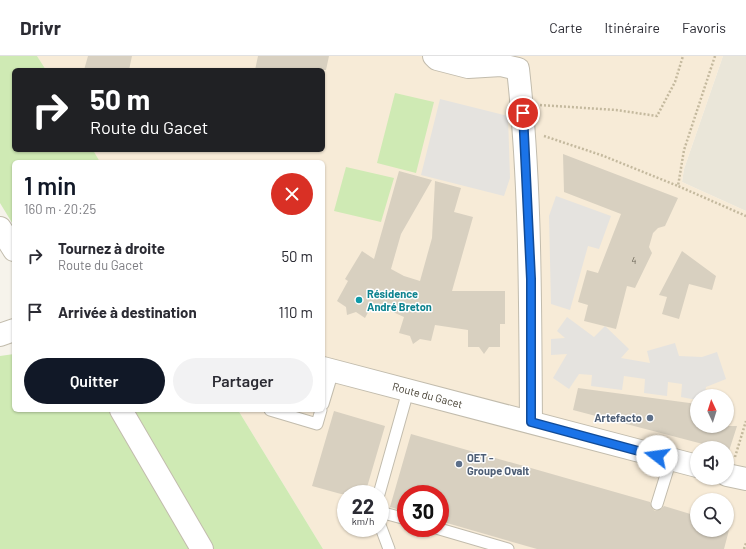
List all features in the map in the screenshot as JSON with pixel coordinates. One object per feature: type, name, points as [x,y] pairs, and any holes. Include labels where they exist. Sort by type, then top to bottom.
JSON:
[{"type":"street","points":[[434,56],[437,59],[468,67],[501,65],[518,69],[531,279],[531,422]]},
{"type":"street","points":[[0,228],[12,247]]},
{"type":"street","points":[[0,335],[12,331]]},
{"type":"street","name":"Route du Gacet","points":[[328,369],[690,464]]},
{"type":"street","points":[[122,412],[202,549]]},
{"type":"street","points":[[734,469],[746,479]]},
{"type":"lane","points":[[325,390],[328,369]]},
{"type":"lane","points":[[382,485],[408,391]]},
{"type":"lane","points":[[277,412],[317,424],[320,412]]},
{"type":"lane","points":[[657,504],[671,459]]},
{"type":"lane","points":[[449,532],[508,549]]},
{"type":"lane","points":[[384,537],[389,549]]},
{"type":"path","points":[[522,115],[616,110],[657,116],[675,82],[683,56]]},
{"type":"path","points":[[678,186],[684,150],[714,56]]},
{"type":"path","points":[[522,115],[601,155],[678,186],[746,216]]},
{"type":"path","points":[[734,458],[746,422]]},
{"type":"path","points":[[744,549],[746,543]]},
{"type":"shaded area","points":[[37,56],[723,56],[684,169],[682,182],[746,211],[746,549],[323,549],[239,412],[325,412],[325,160],[99,160],[94,152],[325,152],[325,68],[45,68]]},
{"type":"shaded area","points":[[723,56],[746,56],[746,211],[682,182],[684,169]]},
{"type":"shaded area","points":[[440,99],[508,116],[510,178],[504,196],[421,175]]},
{"type":"shaded area","points":[[556,196],[611,216],[599,249],[588,246],[570,310],[551,304],[549,216]]},
{"type":"shaded area","points":[[567,317],[594,337],[605,326],[629,349],[621,358],[650,363],[647,351],[675,343],[679,356],[702,357],[717,352],[726,379],[706,387],[706,389],[690,389],[690,399],[681,397],[682,384],[668,382],[667,396],[644,393],[645,379],[624,376],[622,390],[591,386],[592,375],[579,374],[569,389],[553,378],[567,354],[551,355],[551,339],[565,338],[557,331]]},
{"type":"green space","points":[[0,56],[37,56],[45,68],[12,68],[12,152],[94,152],[99,160],[12,160],[12,223],[0,203]]},
{"type":"green space","points":[[395,93],[434,102],[416,173],[377,163]]},
{"type":"green space","points":[[346,167],[394,178],[381,222],[334,211]]},
{"type":"green space","points":[[12,354],[12,412],[239,412],[323,549],[0,549],[0,356]]},
{"type":"building","points":[[88,56],[132,56],[129,68],[85,68]]},
{"type":"building","points":[[258,56],[329,56],[326,70],[325,68],[255,68]]},
{"type":"building","points":[[563,154],[678,198],[665,226],[658,228],[653,233],[649,247],[652,253],[635,288],[627,286],[616,329],[584,321],[588,305],[578,302],[587,270],[598,273],[621,214],[564,192]]},
{"type":"building","points":[[399,171],[432,180],[401,234],[391,269],[404,276],[420,281],[432,238],[435,181],[461,188],[454,212],[473,217],[452,291],[505,291],[505,324],[500,324],[500,347],[489,347],[484,354],[479,347],[468,347],[468,330],[435,325],[431,341],[420,339],[413,344],[410,336],[399,333],[404,317],[373,303],[365,318],[356,312],[347,315],[346,307],[337,301],[348,281],[345,279],[362,251],[374,259]]},
{"type":"building","points":[[682,251],[716,276],[712,290],[689,284],[679,319],[662,314],[667,297],[659,295]]},
{"type":"building","name":"Artefacto","points":[[578,388],[690,403],[690,433],[734,433],[734,426],[737,426],[732,441],[691,441],[573,410]]},
{"type":"building","points":[[334,411],[385,426],[368,485],[337,485],[337,493],[312,486]]},
{"type":"building","name":"OET - Groupe Ovalt","points":[[411,434],[650,502],[655,511],[664,506],[690,514],[690,537],[727,537],[724,549],[537,549],[449,524],[449,485],[397,485],[397,509],[390,507]]},
{"type":"place","name":"Résidence André Breton","points":[[359,300]]},
{"type":"place","name":"Artefacto","points":[[650,418]]},
{"type":"place","name":"OET - Groupe Ovalt","points":[[459,464]]},
{"type":"route","points":[[523,113],[531,279],[531,422],[657,456]]}]
